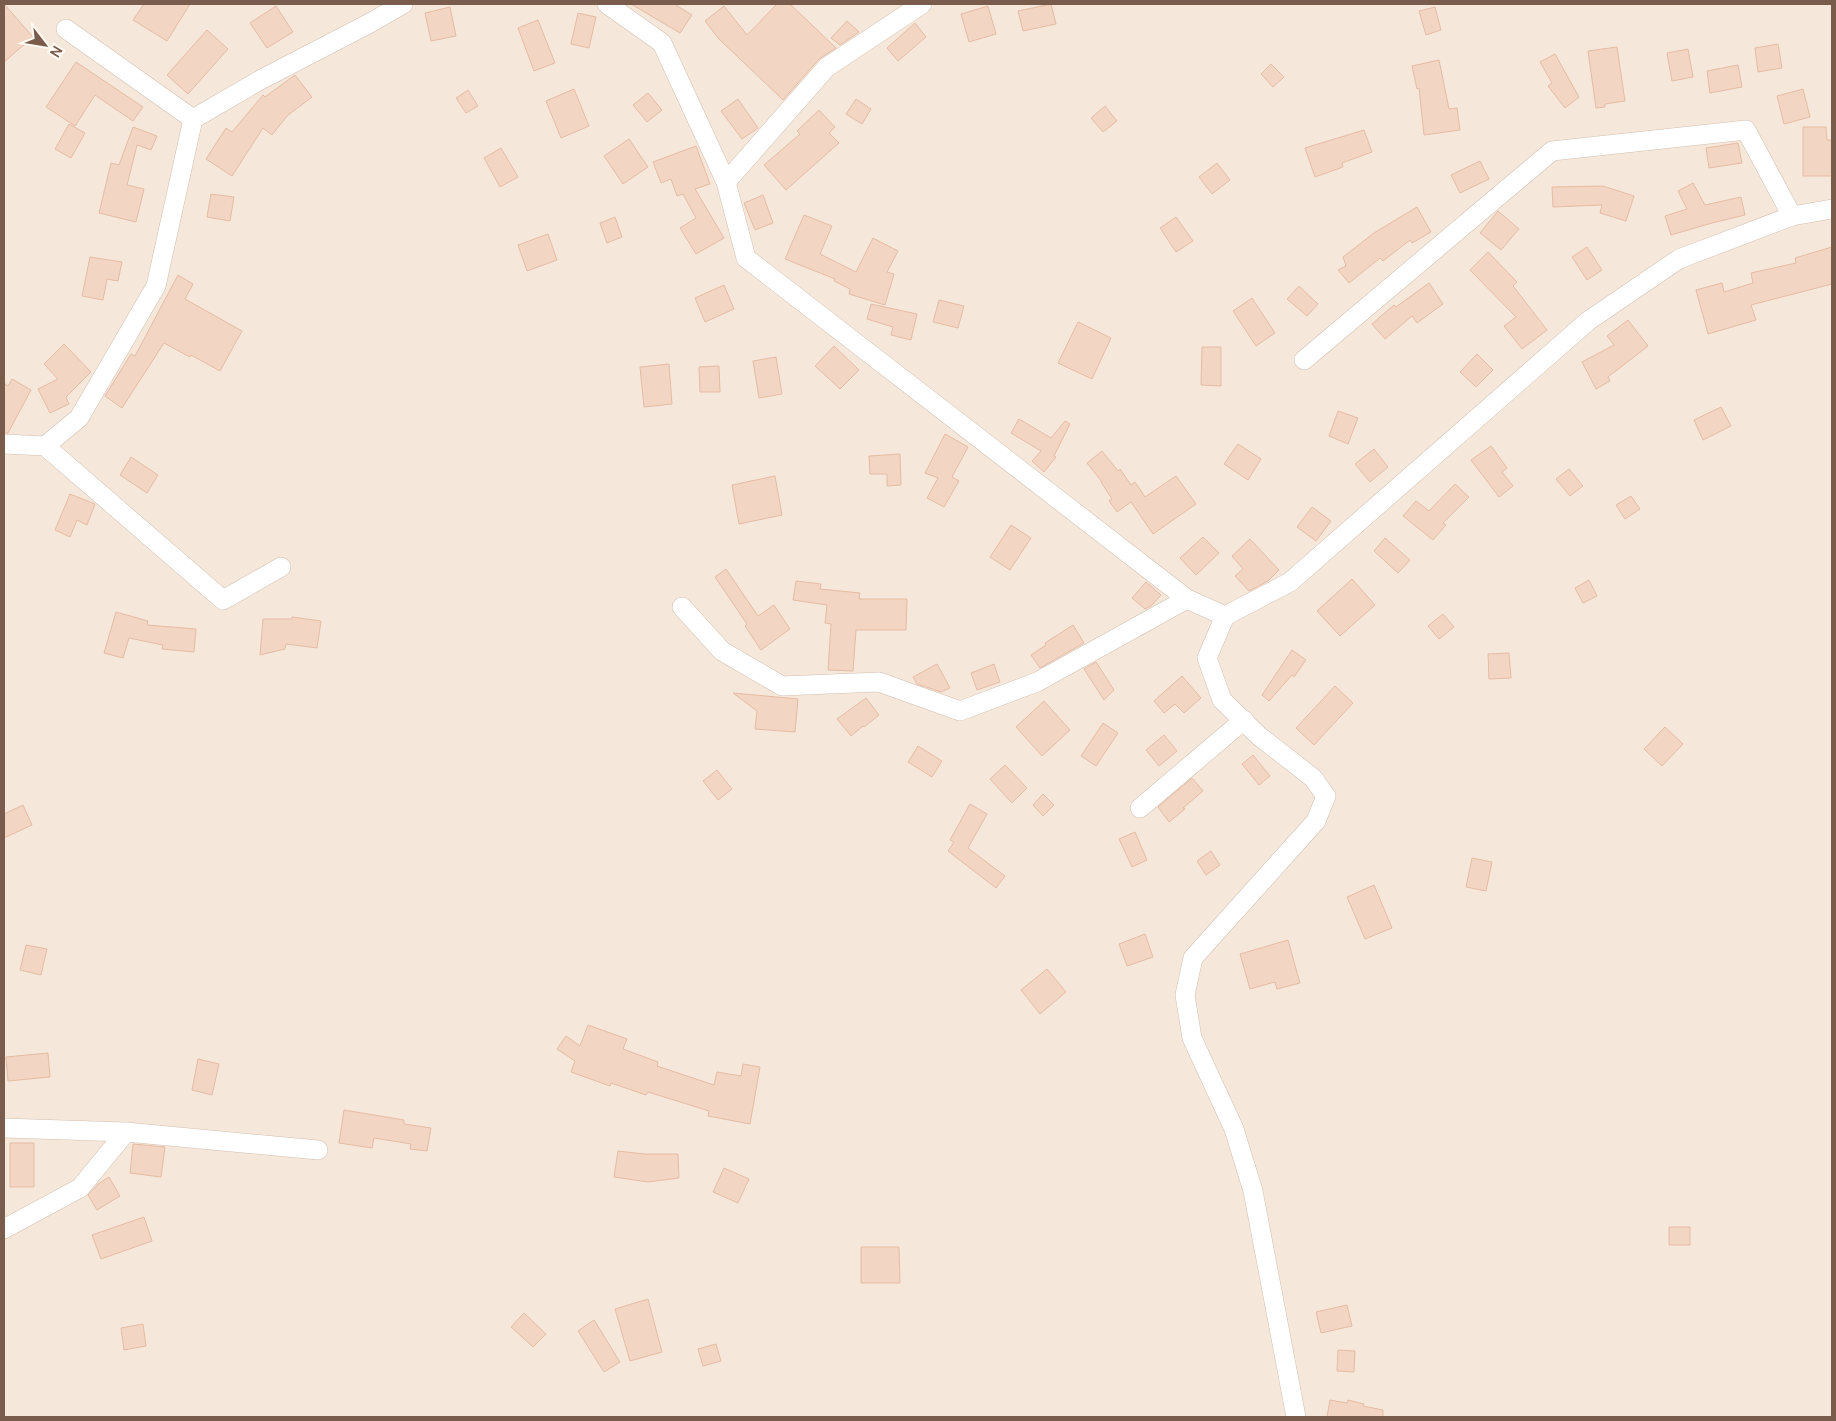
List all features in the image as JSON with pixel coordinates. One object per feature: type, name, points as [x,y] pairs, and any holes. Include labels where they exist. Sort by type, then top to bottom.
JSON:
[{"type":"street","points":[[45,446],[79,418],[156,286],[193,119],[262,79],[370,23],[402,4]]},
{"type":"street","points":[[607,4],[662,43],[726,182],[746,258],[1187,599],[1225,616]]},
{"type":"street","points":[[726,182],[827,67],[922,4]]},
{"type":"street","points":[[66,29],[193,119]]},
{"type":"street","points":[[1304,360],[1552,151],[1746,130],[1792,216]]},
{"type":"street","points":[[1296,1417],[1254,1191],[1234,1129],[1192,1038],[1185,995],[1193,958],[1316,821],[1326,796],[1312,778],[1259,736],[1222,700],[1207,658],[1225,616],[1290,582],[1588,322],[1679,259],[1792,216],[1832,209]]},
{"type":"street","points":[[4,444],[45,446],[223,600],[281,567]]},
{"type":"street","points":[[682,607],[722,651],[782,686],[879,682],[960,711],[1037,682],[1187,599]]},
{"type":"street","points":[[1140,808],[1244,720]]},
{"type":"street","points":[[4,1128],[126,1132],[318,1150]]},
{"type":"street","points":[[4,1229],[80,1188],[126,1132]]},
{"type":"shaded area","points":[[4,4],[1832,4],[1832,1417],[4,1417]]},
{"type":"building","points":[[4,4],[33,37],[4,62]]},
{"type":"building","points":[[144,4],[190,4],[167,41],[133,20]]},
{"type":"building","points":[[631,4],[674,4],[692,15],[680,33]]},
{"type":"building","points":[[777,4],[790,4],[836,48],[819,59],[783,100],[719,39],[705,21],[724,6],[747,35]]},
{"type":"building","points":[[1051,4],[1056,24],[1023,31],[1018,11]]},
{"type":"building","points":[[276,6],[293,32],[267,48],[250,23]]},
{"type":"building","points":[[988,6],[996,34],[969,42],[961,14]]},
{"type":"building","points":[[450,7],[456,36],[431,41],[425,13]]},
{"type":"building","points":[[1435,7],[1441,30],[1426,35],[1419,11]]},
{"type":"building","points":[[578,13],[596,17],[589,48],[571,44]]},
{"type":"building","points":[[538,20],[555,63],[534,71],[518,28]]},
{"type":"building","points":[[847,21],[859,32],[840,45],[831,38]]},
{"type":"building","points":[[915,23],[926,37],[898,61],[887,48]]},
{"type":"building","points":[[207,30],[228,49],[188,94],[167,75]]},
{"type":"building","points":[[1778,44],[1782,68],[1758,72],[1755,48]]},
{"type":"building","points":[[1617,47],[1625,101],[1605,104],[1605,107],[1596,108],[1588,51]]},
{"type":"building","points":[[1688,49],[1693,77],[1672,81],[1667,53]]},
{"type":"building","points":[[1555,54],[1579,97],[1565,108],[1548,86],[1552,83],[1540,62]]},
{"type":"building","points":[[1439,60],[1449,109],[1457,108],[1460,130],[1424,135],[1419,88],[1417,89],[1412,66]]},
{"type":"building","points":[[76,62],[143,107],[133,121],[95,95],[75,126],[46,107]]},
{"type":"building","points":[[1271,64],[1284,77],[1273,87],[1261,74]]},
{"type":"building","points":[[1738,65],[1742,87],[1710,93],[1707,71]]},
{"type":"building","points":[[295,75],[312,97],[288,115],[272,135],[263,128],[232,176],[206,159],[226,128],[232,132],[263,95],[265,97]]},
{"type":"building","points":[[574,89],[589,126],[561,138],[546,101]]},
{"type":"building","points":[[1803,89],[1810,117],[1784,124],[1777,96]]},
{"type":"building","points":[[468,90],[478,106],[466,113],[456,98]]},
{"type":"building","points":[[648,93],[662,110],[647,122],[633,105]]},
{"type":"building","points":[[738,99],[758,128],[742,139],[721,111]]},
{"type":"building","points":[[856,99],[871,109],[862,124],[846,114]]},
{"type":"building","points":[[1105,106],[1117,121],[1103,132],[1091,118]]},
{"type":"building","points":[[819,110],[835,127],[829,133],[839,143],[786,190],[764,165],[800,134],[797,131]]},
{"type":"building","points":[[69,124],[85,133],[71,158],[55,149]]},
{"type":"building","points":[[133,127],[157,136],[151,150],[137,145],[127,185],[144,189],[136,222],[99,213],[111,163],[119,165]]},
{"type":"building","points":[[1803,127],[1826,127],[1827,140],[1832,140],[1832,176],[1803,176]]},
{"type":"building","points":[[1364,130],[1372,152],[1342,163],[1343,167],[1315,177],[1305,148]]},
{"type":"building","points":[[629,139],[648,167],[623,184],[604,156]]},
{"type":"building","points":[[1738,143],[1742,163],[1709,168],[1706,148]]},
{"type":"building","points":[[696,146],[710,184],[695,189],[724,238],[696,254],[680,228],[696,218],[683,194],[677,196],[671,179],[661,183],[653,162]]},
{"type":"building","points":[[501,148],[518,177],[500,187],[484,158]]},
{"type":"building","points":[[1480,161],[1489,179],[1460,193],[1451,175]]},
{"type":"building","points":[[1217,163],[1230,180],[1212,194],[1199,177]]},
{"type":"building","points":[[1693,183],[1705,205],[1741,197],[1745,215],[1671,235],[1665,216],[1687,209],[1678,191]]},
{"type":"building","points":[[1603,186],[1634,196],[1626,221],[1600,213],[1602,205],[1553,207],[1552,187]]},
{"type":"building","points":[[211,194],[234,197],[230,221],[207,217]]},
{"type":"building","points":[[763,195],[773,223],[755,230],[744,203]]},
{"type":"building","points":[[1417,207],[1431,232],[1412,243],[1410,240],[1383,261],[1380,258],[1349,283],[1338,270],[1346,266],[1343,257],[1374,233]]},
{"type":"building","points":[[1498,211],[1519,229],[1501,250],[1480,233]]},
{"type":"building","points":[[804,215],[832,226],[820,254],[856,272],[873,238],[898,251],[887,272],[894,274],[885,305],[849,294],[850,289],[834,281],[835,279],[785,259]]},
{"type":"building","points":[[615,217],[622,237],[607,243],[600,223]]},
{"type":"building","points":[[1176,217],[1193,241],[1176,252],[1160,228]]},
{"type":"building","points":[[548,234],[557,260],[527,271],[518,245]]},
{"type":"building","points":[[1587,247],[1602,270],[1587,280],[1572,257]]},
{"type":"building","points":[[1832,247],[1832,284],[1751,305],[1756,320],[1708,334],[1696,290],[1722,283],[1724,292],[1753,283],[1751,273],[1796,263],[1795,258]]},
{"type":"building","points":[[1488,252],[1517,282],[1513,286],[1547,330],[1522,349],[1504,326],[1516,317],[1470,270]]},
{"type":"building","points":[[90,257],[122,262],[118,281],[107,279],[103,300],[82,296]]},
{"type":"building","points":[[178,275],[193,284],[185,299],[242,331],[220,371],[164,343],[122,408],[105,396],[131,354],[135,356]]},
{"type":"building","points":[[1429,283],[1443,304],[1417,323],[1412,316],[1385,339],[1372,324],[1394,305],[1396,307]]},
{"type":"building","points":[[724,285],[734,309],[705,322],[695,298]]},
{"type":"building","points":[[1299,286],[1318,304],[1307,316],[1287,299]]},
{"type":"building","points":[[1252,298],[1275,333],[1256,346],[1233,311]]},
{"type":"building","points":[[939,300],[964,306],[958,328],[933,322]]},
{"type":"building","points":[[871,304],[917,314],[911,340],[891,335],[893,327],[867,319]]},
{"type":"building","points":[[1628,320],[1648,346],[1608,377],[1610,381],[1596,389],[1582,362],[1614,345],[1607,336]]},
{"type":"building","points":[[1078,322],[1111,338],[1092,379],[1058,363]]},
{"type":"building","points":[[64,344],[91,372],[66,397],[69,404],[50,413],[38,389],[58,379],[44,364]]},
{"type":"building","points":[[834,346],[859,370],[840,389],[815,366]]},
{"type":"building","points":[[1202,347],[1221,347],[1221,386],[1201,385]]},
{"type":"building","points":[[1477,354],[1493,370],[1476,387],[1460,372]]},
{"type":"building","points":[[776,357],[782,394],[759,398],[753,361]]},
{"type":"building","points":[[669,364],[672,404],[644,407],[640,367]]},
{"type":"building","points":[[719,366],[720,392],[700,392],[699,367]]},
{"type":"building","points":[[12,379],[31,390],[8,433],[4,433],[4,383],[8,386]]},
{"type":"building","points":[[1721,407],[1731,426],[1703,440],[1694,420]]},
{"type":"building","points":[[1338,411],[1358,418],[1348,444],[1329,436]]},
{"type":"building","points":[[1019,419],[1051,438],[1065,421],[1070,424],[1054,456],[1056,457],[1044,472],[1032,461],[1041,451],[1011,433]]},
{"type":"building","points":[[945,434],[968,447],[952,477],[959,481],[944,507],[927,498],[938,478],[925,473]]},
{"type":"building","points":[[1238,444],[1261,459],[1248,480],[1224,464]]},
{"type":"building","points":[[1491,446],[1507,468],[1502,472],[1513,486],[1499,497],[1471,460]]},
{"type":"building","points":[[1374,449],[1388,467],[1370,482],[1355,464]]},
{"type":"building","points":[[1102,451],[1118,471],[1120,469],[1131,485],[1135,482],[1145,497],[1176,476],[1196,504],[1153,534],[1131,502],[1117,512],[1109,501],[1112,499],[1087,463]]},
{"type":"building","points":[[900,454],[901,485],[887,486],[887,474],[870,474],[869,456]]},
{"type":"building","points":[[131,457],[158,475],[147,493],[120,475]]},
{"type":"building","points":[[1569,469],[1583,486],[1570,496],[1556,479]]},
{"type":"building","points":[[775,476],[782,515],[739,524],[732,485]]},
{"type":"building","points":[[1455,484],[1469,497],[1443,523],[1446,525],[1433,540],[1403,516],[1416,501],[1429,511]]},
{"type":"building","points":[[70,494],[95,504],[87,525],[77,520],[70,537],[55,530]]},
{"type":"building","points":[[1631,496],[1640,509],[1625,519],[1616,505]]},
{"type":"building","points":[[1312,507],[1331,521],[1316,541],[1297,527]]},
{"type":"building","points":[[1011,525],[1031,538],[1010,570],[990,557]]},
{"type":"building","points":[[1203,537],[1219,553],[1196,575],[1180,558]]},
{"type":"building","points":[[1385,538],[1410,560],[1398,573],[1374,551]]},
{"type":"building","points":[[1250,539],[1279,570],[1268,581],[1249,591],[1235,576],[1243,569],[1232,556]]},
{"type":"building","points":[[726,569],[758,616],[774,605],[790,629],[761,650],[745,626],[747,624],[715,577]]},
{"type":"building","points":[[1352,579],[1375,605],[1340,636],[1317,611]]},
{"type":"building","points":[[1589,580],[1597,596],[1583,603],[1575,588]]},
{"type":"building","points":[[796,581],[821,584],[820,589],[860,593],[859,599],[907,599],[906,630],[856,630],[853,671],[828,670],[831,624],[825,623],[827,605],[793,600]]},
{"type":"building","points":[[1146,582],[1161,595],[1151,606],[1145,609],[1132,598]]},
{"type":"building","points":[[116,612],[148,621],[147,625],[196,629],[194,652],[162,649],[163,645],[129,638],[123,658],[104,653]]},
{"type":"building","points":[[1443,614],[1454,627],[1439,639],[1428,626]]},
{"type":"building","points":[[292,617],[321,621],[317,648],[286,644],[285,649],[260,655],[263,619],[292,619]]},
{"type":"building","points":[[1073,625],[1084,643],[1040,668],[1031,655],[1046,645],[1045,643]]},
{"type":"building","points":[[1292,650],[1306,660],[1294,677],[1292,675],[1269,701],[1262,695]]},
{"type":"building","points":[[1509,653],[1511,678],[1489,679],[1488,654]]},
{"type":"building","points":[[1096,662],[1114,690],[1104,700],[1084,669]]},
{"type":"building","points":[[937,664],[950,688],[941,692],[917,684],[913,677]]},
{"type":"building","points":[[994,664],[1000,682],[977,690],[971,673]]},
{"type":"building","points":[[1182,676],[1201,698],[1184,713],[1175,704],[1164,713],[1154,701]]},
{"type":"building","points":[[1335,686],[1353,703],[1314,745],[1296,728]]},
{"type":"building","points":[[733,693],[798,699],[795,732],[755,729],[757,711]]},
{"type":"building","points":[[866,698],[879,715],[851,736],[837,719]]},
{"type":"building","points":[[1044,701],[1070,730],[1042,756],[1016,727]]},
{"type":"building","points":[[1103,723],[1118,733],[1096,766],[1081,756]]},
{"type":"building","points":[[1665,727],[1683,744],[1662,766],[1644,749]]},
{"type":"building","points":[[1164,735],[1177,751],[1159,766],[1146,750]]},
{"type":"building","points":[[918,746],[942,761],[932,777],[908,762]]},
{"type":"building","points":[[1253,755],[1270,776],[1259,785],[1242,764]]},
{"type":"building","points":[[1005,765],[1027,788],[1012,803],[990,779]]},
{"type":"building","points":[[717,770],[732,789],[718,800],[703,781]]},
{"type":"building","points":[[1192,778],[1203,791],[1169,822],[1158,807]]},
{"type":"building","points":[[1043,794],[1054,805],[1043,816],[1033,805]]},
{"type":"building","points":[[970,804],[987,814],[968,848],[1005,876],[996,888],[948,851],[954,842],[950,840]]},
{"type":"building","points":[[23,805],[32,825],[4,838],[4,814]]},
{"type":"building","points":[[1135,832],[1147,860],[1132,867],[1119,839]]},
{"type":"building","points":[[1211,851],[1220,865],[1206,875],[1197,861]]},
{"type":"building","points":[[1472,858],[1492,862],[1486,891],[1466,887]]},
{"type":"building","points":[[1374,885],[1392,928],[1365,939],[1347,897]]},
{"type":"building","points":[[1145,934],[1153,957],[1127,966],[1119,944]]},
{"type":"building","points":[[1288,940],[1300,983],[1277,989],[1275,982],[1250,989],[1240,954]]},
{"type":"building","points":[[26,945],[47,949],[41,975],[20,970]]},
{"type":"building","points":[[1047,969],[1066,992],[1040,1014],[1021,990]]},
{"type":"building","points":[[588,1025],[627,1039],[623,1049],[658,1062],[657,1066],[714,1085],[717,1072],[741,1076],[743,1064],[760,1067],[750,1124],[708,1116],[709,1111],[648,1092],[646,1095],[611,1083],[610,1086],[571,1072],[575,1061],[557,1049],[566,1036],[580,1046]]},
{"type":"building","points":[[48,1053],[50,1077],[8,1081],[6,1057]]},
{"type":"building","points":[[198,1059],[219,1064],[212,1095],[192,1090]]},
{"type":"building","points":[[344,1110],[404,1120],[404,1124],[431,1128],[427,1151],[410,1149],[411,1144],[374,1138],[372,1148],[339,1143]]},
{"type":"building","points":[[10,1143],[34,1143],[34,1187],[10,1187]]},
{"type":"building","points":[[133,1144],[165,1147],[161,1177],[130,1173]]},
{"type":"building","points":[[618,1151],[644,1154],[678,1154],[679,1178],[648,1182],[614,1177]]},
{"type":"building","points":[[724,1168],[749,1179],[738,1203],[713,1192]]},
{"type":"building","points":[[109,1177],[120,1196],[97,1210],[88,1195],[98,1184]]},
{"type":"building","points":[[144,1217],[152,1241],[101,1259],[92,1235]]},
{"type":"building","points":[[1669,1227],[1690,1227],[1690,1245],[1669,1245]]},
{"type":"building","points":[[861,1247],[899,1247],[900,1283],[861,1283]]},
{"type":"building","points":[[648,1299],[662,1352],[630,1361],[615,1309]]},
{"type":"building","points":[[1347,1305],[1352,1326],[1321,1333],[1316,1312]]},
{"type":"building","points":[[524,1313],[546,1334],[533,1347],[511,1327]]},
{"type":"building","points":[[594,1320],[620,1362],[604,1372],[578,1331]]},
{"type":"building","points":[[143,1324],[146,1346],[124,1350],[121,1328]]},
{"type":"building","points":[[716,1344],[721,1361],[703,1366],[698,1349]]},
{"type":"building","points":[[1338,1350],[1355,1351],[1354,1372],[1337,1371]]},
{"type":"building","points":[[1330,1400],[1347,1403],[1348,1400],[1364,1404],[1363,1406],[1383,1410],[1383,1417],[1327,1417]]}]
